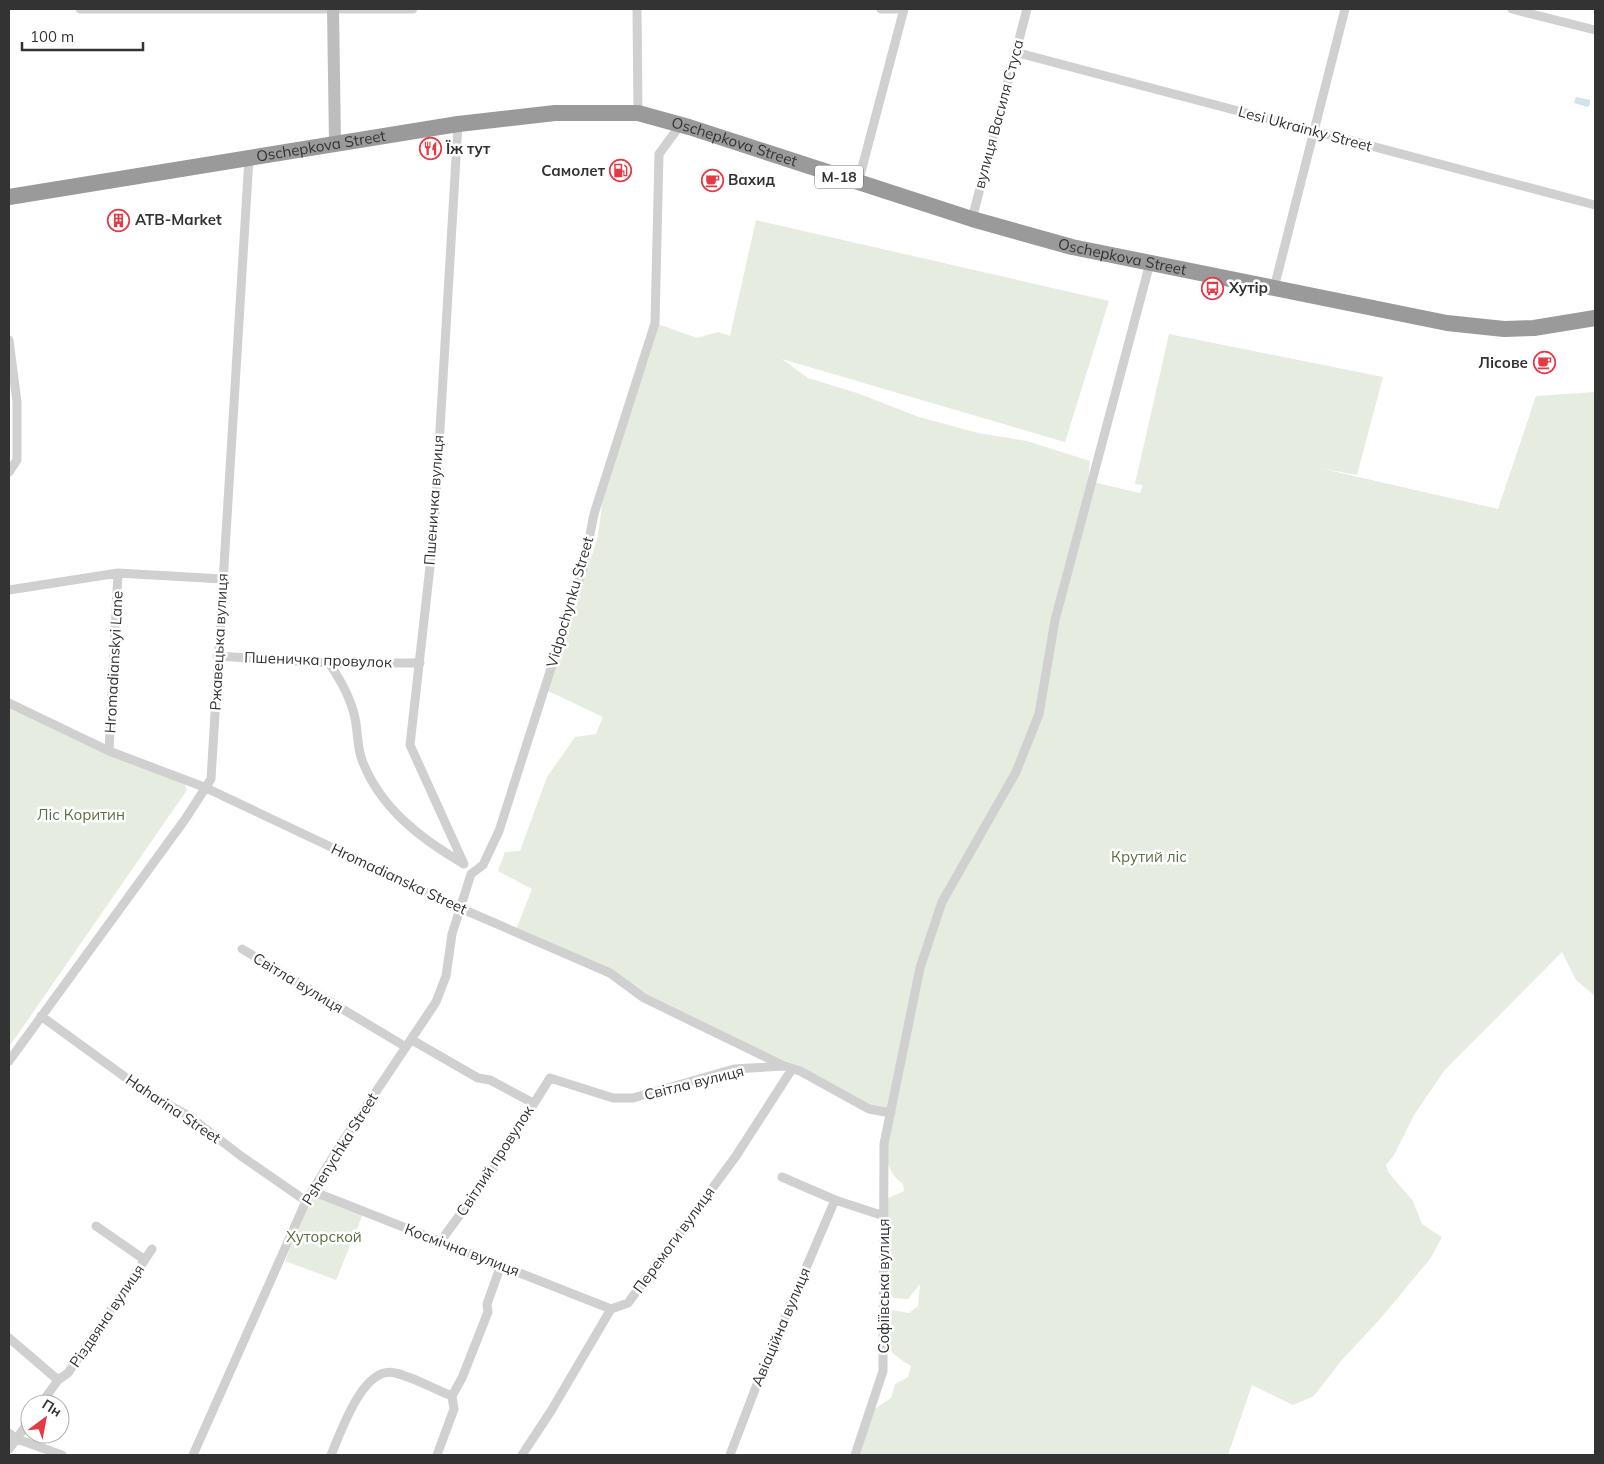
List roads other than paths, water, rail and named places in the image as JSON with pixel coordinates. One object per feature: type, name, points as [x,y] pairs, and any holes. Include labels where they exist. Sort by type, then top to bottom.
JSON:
[{"type":"highway","name":"Oschepkova Street","points":[[9,197],[458,124],[555,113],[638,113],[681,124],[972,219],[1072,247],[1150,264],[1447,323],[1504,329],[1534,328],[1595,318]]},
{"type":"street","points":[[80,9],[413,9]]},
{"type":"street","points":[[333,9],[335,144]]},
{"type":"street","points":[[637,9],[638,113]]},
{"type":"street","points":[[858,183],[904,9],[881,9]]},
{"type":"street","name":"вулиця Василя Стуса","points":[[972,219],[1027,9]]},
{"type":"street","points":[[1274,288],[1345,9]]},
{"type":"street","points":[[1512,9],[1595,30]]},
{"type":"street","name":"Lesi Ukrainky Street","points":[[1015,52],[1595,205]]},
{"type":"street","name":"Пшеничка вулиця","points":[[458,124],[434,531],[410,745],[464,864]]},
{"type":"street","name":"Vidpochynku Street","points":[[472,874],[483,865],[499,832],[584,565],[594,514],[655,323],[659,154],[681,124]]},
{"type":"street","name":"Ржавецька вулиця","points":[[9,1062],[186,818],[210,779],[214,755],[217,656],[249,158]]},
{"type":"street","name":"Софіївська вулиця","points":[[855,1455],[884,1371],[884,1144],[920,968],[942,902],[1016,772],[1039,714],[1055,620],[1150,264]]},
{"type":"street","points":[[9,340],[17,402],[17,460],[9,472]]},
{"type":"street","points":[[9,590],[118,573],[222,579]]},
{"type":"street","name":"Hromadianskyi Lane","points":[[109,751],[118,573]]},
{"type":"street","name":"Пшеничка провулок","points":[[217,656],[329,663],[420,663]]},
{"type":"street","points":[[329,663],[342,686],[355,717],[361,758],[374,785],[387,804],[409,827],[440,850],[464,864],[472,874]]},
{"type":"street","name":"Hromadianska Street","points":[[9,703],[109,751],[204,787],[460,908],[610,973],[644,998],[788,1068]]},
{"type":"street","name":"Pshenychka Street","points":[[193,1455],[306,1201],[436,1002],[446,976],[452,934],[472,874]]},
{"type":"street","name":"Світла вулиця","points":[[242,949],[409,1043],[478,1078],[490,1080],[533,1103]]},
{"type":"street","name":"Haharina Street","points":[[41,1016],[147,1093],[189,1116],[241,1156],[306,1201]]},
{"type":"street","points":[[788,1068],[869,1109],[890,1113]]},
{"type":"street","name":"Світла вулиця","points":[[550,1078],[613,1098],[633,1098],[734,1069],[788,1068]]},
{"type":"street","name":"Перемоги вулиця","points":[[611,1309],[628,1303],[736,1156],[788,1068]]},
{"type":"street","name":"Світлий провулок","points":[[440,1242],[489,1176],[550,1078]]},
{"type":"street","points":[[782,1177],[835,1200],[884,1216]]},
{"type":"street","name":"Космічна вулиця","points":[[312,1191],[611,1309]]},
{"type":"street","name":"Авіаційна вулиця","points":[[730,1455],[762,1371],[835,1200]]},
{"type":"street","points":[[96,1226],[145,1260]]},
{"type":"street","name":"Різдвяна вулиця","points":[[48,1394],[58,1380],[68,1373],[152,1249]]},
{"type":"street","points":[[437,1455],[454,1409],[452,1396],[462,1378],[488,1312],[487,1304],[501,1265]]},
{"type":"street","points":[[522,1455],[551,1411],[611,1309]]},
{"type":"street","points":[[9,1338],[58,1380]]},
{"type":"street","points":[[331,1455],[364,1387],[378,1374],[393,1372],[452,1396]]},
{"type":"street","points":[[9,1433],[17,1439],[62,1455]]},
{"type":"street","points":[[9,1449],[20,1435]]},
{"type":"water","points":[[1576,97],[1590,100],[1590,104],[1588,107],[1574,103]]},
{"type":"place","name":"Їж тут","points":[[430,149]]},
{"type":"place","name":"Самолет","points":[[621,171]]},
{"type":"place","name":"Вахид","points":[[712,180]]},
{"type":"place","name":"ATB-Market","points":[[119,220]]},
{"type":"place","name":"Хутір","points":[[1213,288]]},
{"type":"place","name":"Лісове","points":[[1544,363]]},
{"type":"park label","name":"Ліс Коритин","points":[[81,815]]},
{"type":"park label","name":"Крутий ліс","points":[[1149,857]]},
{"type":"park label","name":"Хуторской","points":[[324,1237]]}]
